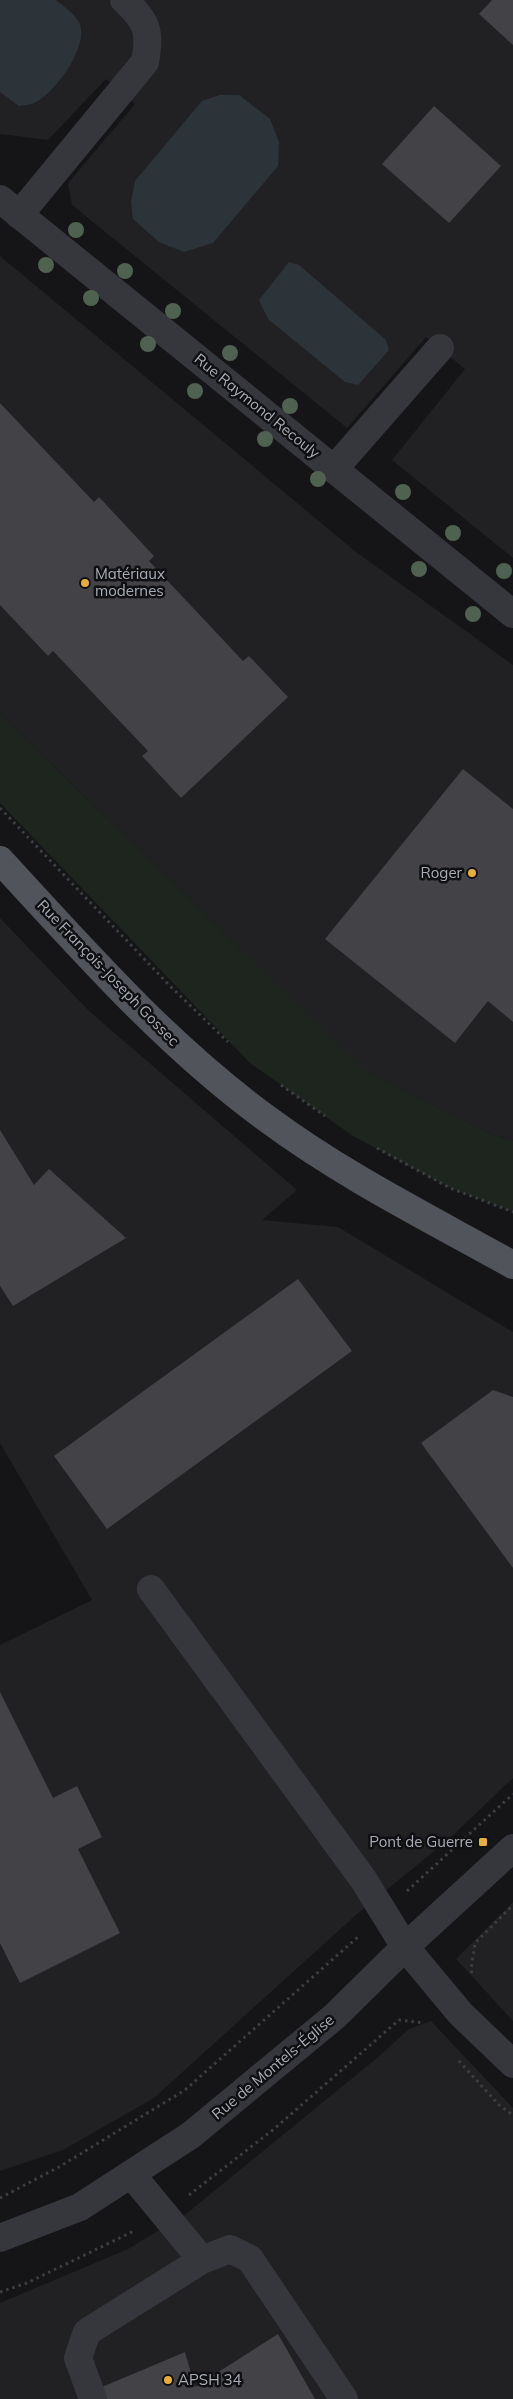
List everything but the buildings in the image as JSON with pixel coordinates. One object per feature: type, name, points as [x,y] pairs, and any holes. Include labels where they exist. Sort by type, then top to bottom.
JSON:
[{"type":"main road","name":"Rue François-Joseph Gossec","points":[[0,860],[138,1008],[208,1072],[264,1118],[324,1160],[367,1186],[513,1265]]},
{"type":"main road","name":"Rue François-Joseph Gossec","points":[[447,1228],[513,1246]]},
{"type":"street","points":[[10,207],[145,62],[149,39],[140,15],[124,0]]},
{"type":"street","name":"Rue Raymond Recouly","points":[[10,207],[513,614]]},
{"type":"street","points":[[334,469],[440,348]]},
{"type":"street","points":[[151,1589],[385,1912],[405,1947],[460,2014],[513,2064]]},
{"type":"street","name":"Rue de Montels-Église","points":[[0,2238],[80,2207],[191,2135],[335,2016],[405,1947],[513,1848]]},
{"type":"street","points":[[132,2174],[202,2260]]},
{"type":"street","points":[[93,2399],[78,2358],[87,2332],[202,2260],[230,2249],[250,2259],[344,2399]]},
{"type":"path","points":[[0,808],[171,987],[236,1049]]},
{"type":"path","points":[[274,1080],[329,1119]]},
{"type":"path","points":[[369,1144],[450,1188],[513,1212]]},
{"type":"path","points":[[0,2198],[59,2167],[185,2090],[385,1912],[513,1794]]},
{"type":"path","points":[[475,1977],[471,1970],[475,1942],[513,1905]]},
{"type":"path","points":[[0,2292],[27,2283],[125,2236],[163,2212],[274,2129],[399,2020],[422,2022],[437,2037],[460,2014]]},
{"type":"path","points":[[455,2057],[499,2105],[513,2115]]},
{"type":"shaded area","points":[[0,0],[513,0],[513,558],[392,460],[465,369],[426,337],[347,428],[72,205],[68,183],[135,104],[122,91],[106,79],[48,140],[0,134]]},
{"type":"shaded area","points":[[0,0],[56,0],[72,13],[80,25],[81,38],[73,60],[51,90],[32,104],[19,106],[0,92]]},
{"type":"shaded area","points":[[220,95],[239,95],[270,119],[279,142],[278,166],[213,243],[184,252],[159,242],[133,219],[131,202],[135,181],[202,101]]},
{"type":"shaded area","points":[[0,256],[356,552],[513,665],[513,1141],[481,1130],[366,1072],[0,714]]},
{"type":"shaded area","points":[[289,262],[299,265],[386,340],[389,350],[358,385],[345,382],[268,319],[259,300]]},
{"type":"shaded area","points":[[0,714],[366,1071],[481,1130],[513,1141],[513,1212],[450,1188],[353,1136],[250,1063],[0,803]]},
{"type":"shaded area","points":[[0,918],[89,1011],[297,1190],[262,1220],[338,1227],[513,1332],[513,1778],[450,1838],[357,1914],[154,2098],[63,2150],[0,2171],[0,1645],[92,1600],[0,1443]]},
{"type":"shaded area","points":[[513,1902],[513,2021],[456,1959]]},
{"type":"shaded area","points":[[431,2021],[513,2108],[513,2399],[0,2399],[0,2303],[128,2249],[186,2214],[377,2058],[409,2029]]},
{"type":"place","name":"Matériaux modernes","points":[[85,583]]},
{"type":"place","name":"Roger","points":[[472,873]]},
{"type":"place","name":"Pont de Guerre","points":[[483,1842]]},
{"type":"place","name":"APSH 34","points":[[168,2380]]}]
